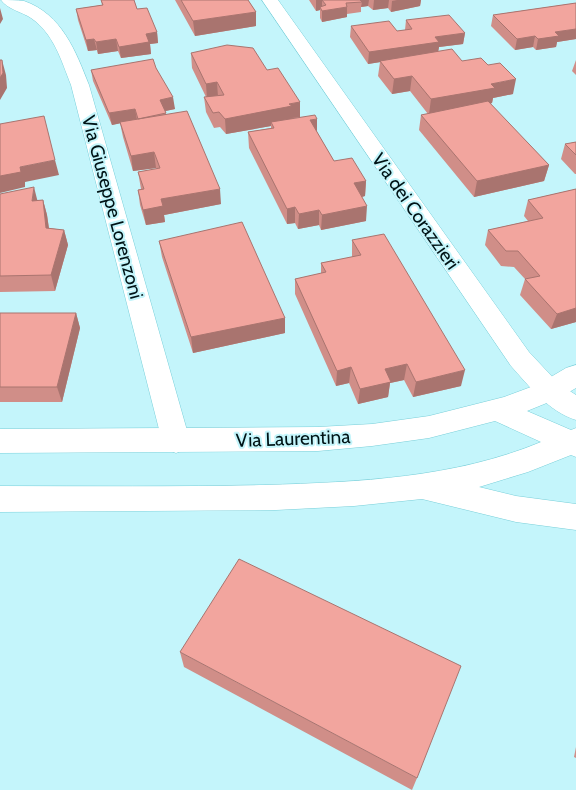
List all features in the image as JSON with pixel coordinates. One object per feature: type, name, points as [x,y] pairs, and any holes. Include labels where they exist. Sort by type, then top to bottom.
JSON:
[{"type":"street","name":"Via Giuseppe Lorenzoni","points":[[9,0],[39,15],[49,23],[63,42],[76,76],[176,441]]},
{"type":"street","name":"Via dei Corazzieri","points":[[270,0],[520,360],[550,391],[576,409]]},
{"type":"street","name":"Via Laurentina","points":[[0,441],[176,441],[347,438],[429,427],[496,410],[550,391],[576,375]]},
{"type":"street","points":[[496,410],[574,442]]},
{"type":"street","points":[[0,499],[205,499],[345,495],[418,487],[480,474],[574,442]]},
{"type":"street","points":[[418,487],[516,509],[576,517]]},
{"type":"building","points":[[101,0],[134,0],[137,9],[147,8],[157,32],[146,34],[149,42],[119,47],[116,39],[96,42],[94,39],[86,40],[76,9],[103,5]]},
{"type":"building","points":[[181,0],[248,0],[256,12],[193,21]]},
{"type":"building","points":[[322,0],[360,0],[362,2],[346,3],[347,7],[322,11],[320,7],[326,5]]},
{"type":"building","points":[[576,3],[576,29],[555,32],[559,36],[538,39],[535,36],[517,39],[493,15]]},
{"type":"building","points":[[449,15],[465,33],[435,37],[439,42],[369,52],[351,26],[389,21],[397,31],[412,29],[406,20]]},
{"type":"building","points":[[227,45],[253,48],[267,70],[278,68],[300,102],[289,104],[292,106],[225,119],[219,112],[213,113],[204,97],[224,95],[217,82],[206,84],[191,53]]},
{"type":"building","points":[[452,49],[462,61],[481,58],[488,65],[500,63],[516,79],[491,84],[495,88],[431,99],[412,76],[394,79],[380,61]]},
{"type":"building","points":[[153,59],[156,68],[173,97],[160,100],[166,113],[138,119],[135,109],[109,113],[91,70]]},
{"type":"building","points":[[0,60],[2,60],[3,73],[0,78]]},
{"type":"building","points":[[488,101],[549,165],[477,181],[421,115]]},
{"type":"building","points":[[187,111],[220,189],[161,199],[163,206],[143,210],[138,190],[144,189],[138,172],[160,168],[154,152],[131,156],[120,122]]},
{"type":"building","points":[[315,115],[317,119],[310,120],[334,161],[352,158],[366,181],[354,183],[367,206],[322,215],[319,210],[299,214],[295,207],[287,209],[248,132],[274,128],[271,122]]},
{"type":"building","points":[[44,116],[55,160],[20,167],[21,172],[0,176],[0,124]]},
{"type":"building","points":[[576,142],[576,155],[565,144]]},
{"type":"building","points":[[34,187],[32,201],[43,200],[46,228],[64,230],[51,275],[0,276],[0,194]]},
{"type":"building","points":[[576,189],[576,308],[557,314],[525,279],[540,276],[518,251],[506,251],[488,230],[543,218],[528,200]]},
{"type":"building","points":[[242,222],[285,318],[191,337],[159,241]]},
{"type":"building","points":[[384,234],[465,370],[416,382],[407,364],[385,369],[391,382],[360,389],[351,367],[337,371],[295,279],[326,272],[321,263],[361,255],[352,240]]},
{"type":"building","points":[[0,313],[76,313],[57,387],[0,387]]},
{"type":"building","points":[[239,559],[461,666],[417,778],[180,652]]}]
